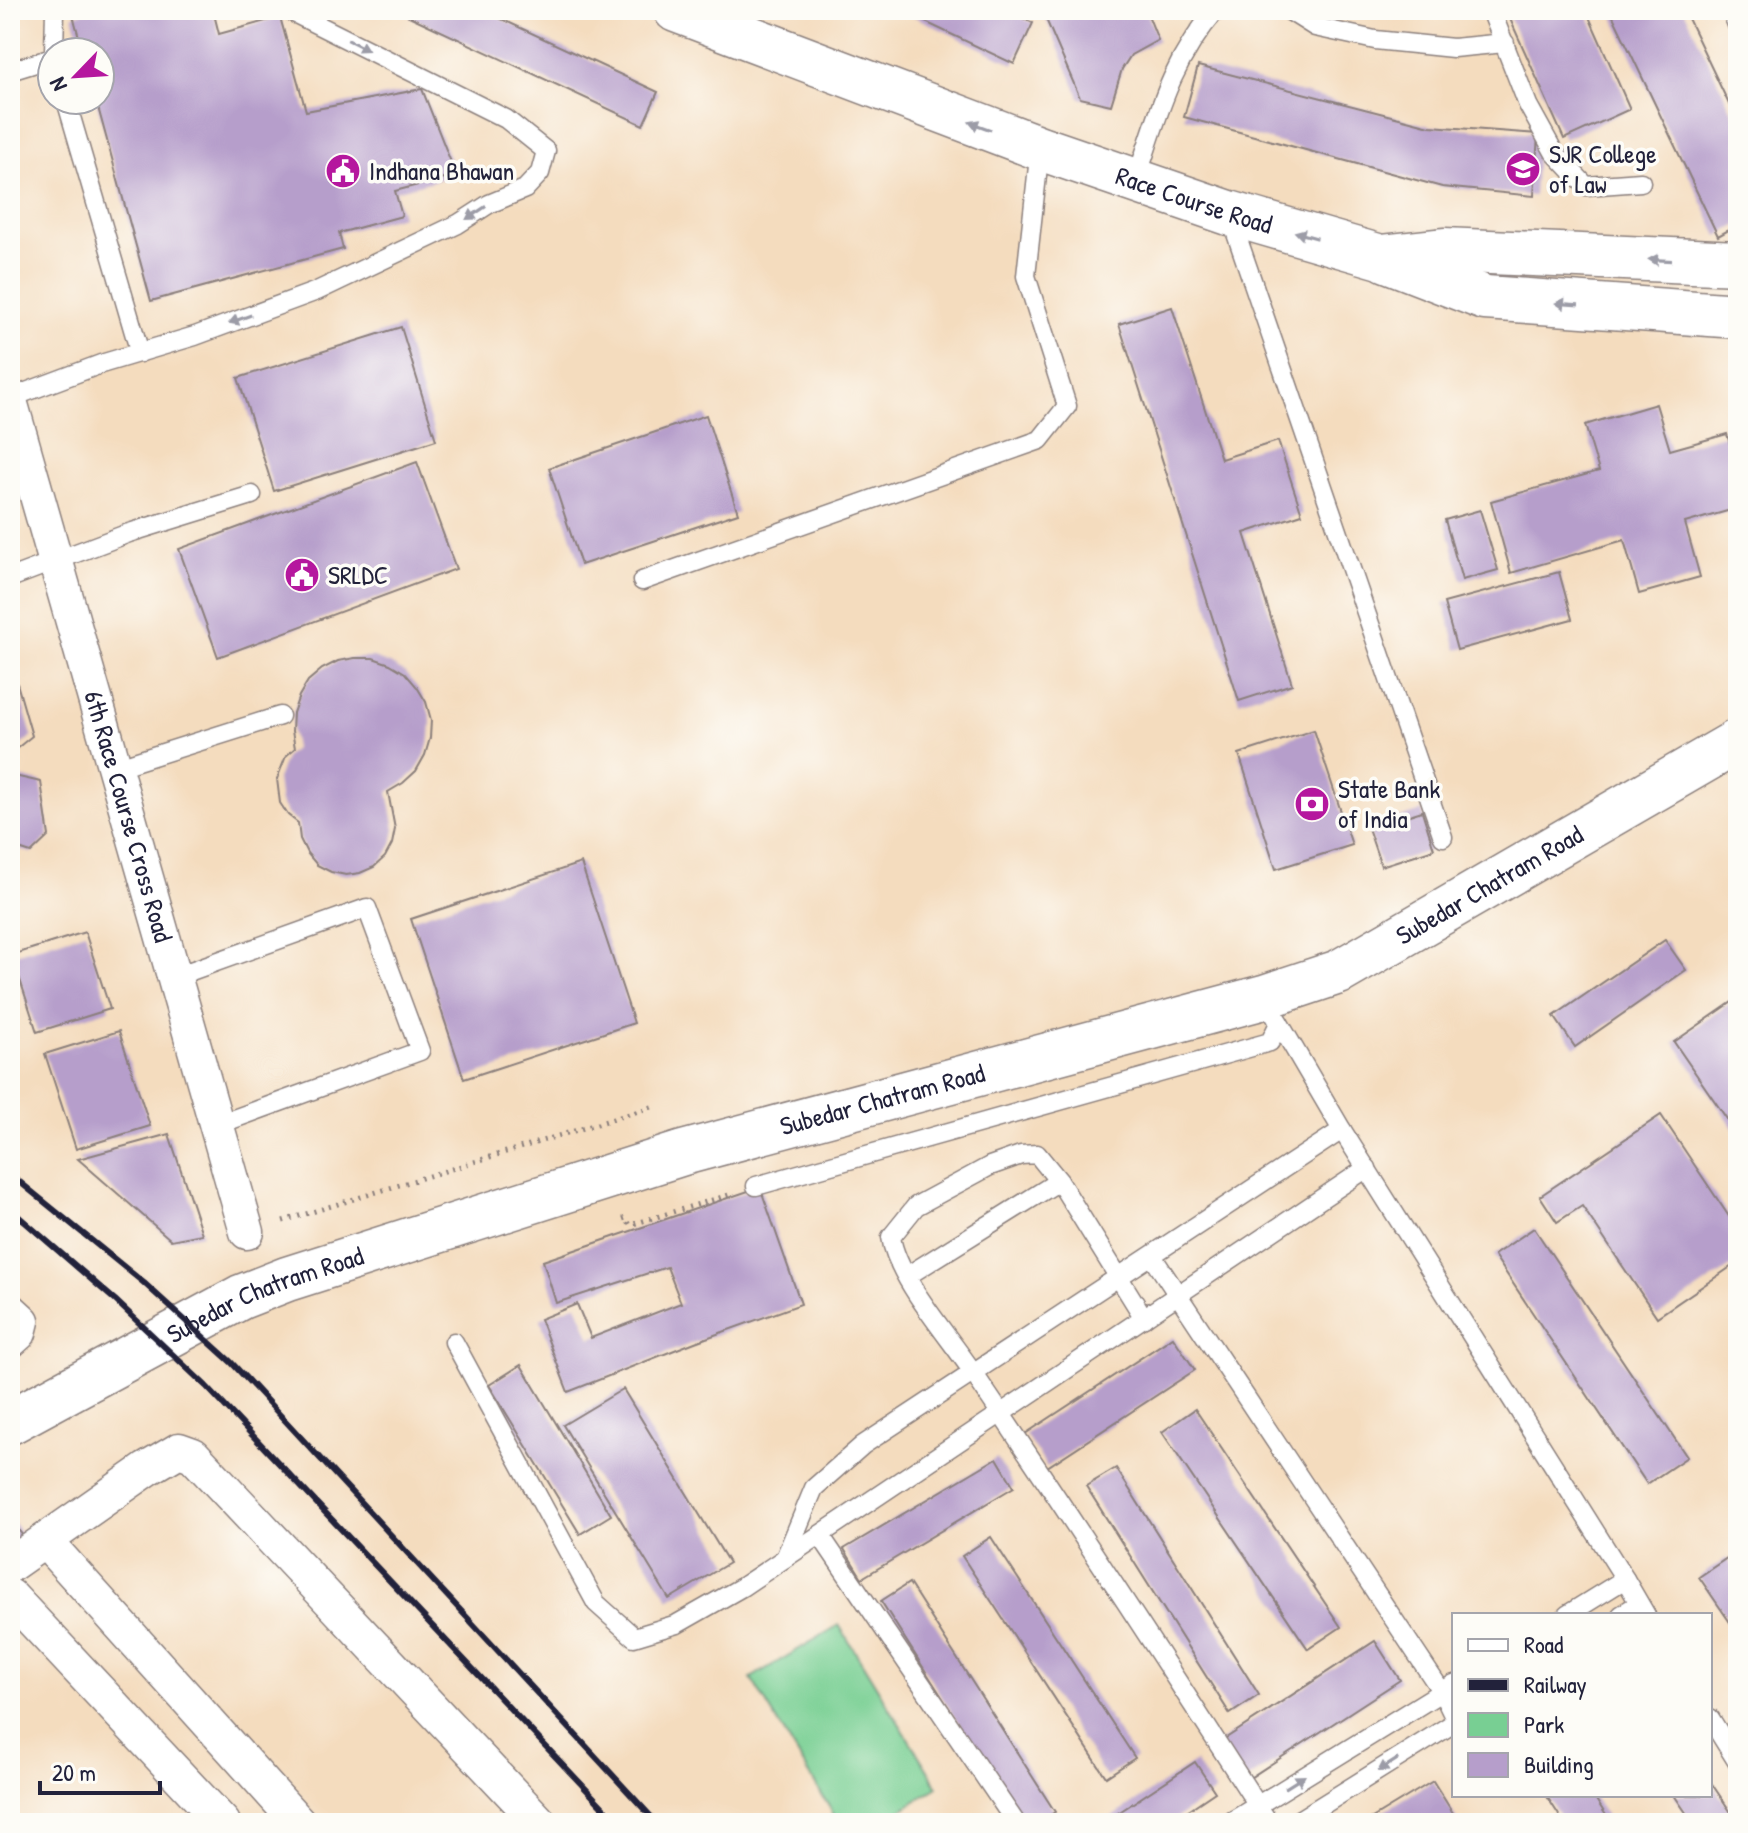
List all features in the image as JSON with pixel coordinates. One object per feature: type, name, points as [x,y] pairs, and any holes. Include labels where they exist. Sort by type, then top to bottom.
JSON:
[{"type":"main road","name":"Race Course Road","points":[[676,10],[1040,148],[1229,213],[1381,257],[1444,250],[1738,263]]},
{"type":"main road","points":[[1381,257],[1485,298],[1738,316]]},
{"type":"main road","name":"Subedar Chatram Road","points":[[10,1422],[241,1297],[287,1279],[683,1153],[1272,1010],[1738,741]]},
{"type":"street","name":"6th Race Course Cross Road","points":[[10,400],[247,1232]]},
{"type":"street","points":[[10,1565],[168,1456],[179,1450],[193,1455],[540,1823]]},
{"type":"street","points":[[45,1541],[299,1823]]},
{"type":"street","points":[[10,1596],[223,1823]]},
{"type":"lane","points":[[54,36],[55,10]]},
{"type":"lane","points":[[10,400],[101,364],[317,291],[525,189],[540,173],[546,151],[506,119],[288,10]]},
{"type":"lane","points":[[1136,180],[1170,80],[1193,36],[1216,10]]},
{"type":"lane","points":[[1288,10],[1315,27],[1375,40],[1453,48],[1505,43]]},
{"type":"lane","points":[[1491,10],[1528,105],[1554,152],[1586,186],[1641,182]]},
{"type":"lane","points":[[1731,10],[1738,27]]},
{"type":"lane","points":[[10,71],[36,63]]},
{"type":"lane","points":[[71,116],[140,353]]},
{"type":"lane","points":[[642,581],[1040,440],[1067,406],[1026,276],[1040,148]]},
{"type":"lane","points":[[1229,213],[1443,837]]},
{"type":"lane","points":[[10,578],[129,533],[252,495]]},
{"type":"lane","points":[[115,768],[280,716]]},
{"type":"lane","points":[[174,977],[367,908],[420,1051],[217,1125]]},
{"type":"lane","points":[[1272,1010],[1342,1130],[1642,1609]]},
{"type":"lane","points":[[756,1186],[1270,1042],[1272,1010]]},
{"type":"lane","points":[[785,1558],[814,1488],[863,1445],[1342,1130]]},
{"type":"lane","points":[[1144,1318],[1059,1181],[1037,1154],[1021,1155],[990,1166],[916,1206],[891,1237],[894,1253],[907,1276],[974,1372],[1269,1823]]},
{"type":"lane","points":[[454,1342],[596,1603],[634,1637],[677,1624],[742,1587],[1367,1168]]},
{"type":"lane","points":[[907,1276],[1059,1181]]},
{"type":"lane","points":[[1152,1256],[1448,1688],[1229,1823]]},
{"type":"lane","points":[[820,1535],[1016,1823]]},
{"type":"lane","points":[[1570,1613],[1625,1579]]},
{"type":"lane","points":[[1712,1721],[1738,1763]]},
{"type":"lane","points":[[1294,1823],[1452,1724]]},
{"type":"path","points":[[247,1232],[655,1106]]},
{"type":"path","points":[[626,1218],[630,1225],[756,1186]]},
{"type":"green space","points":[[839,1625],[938,1787],[880,1823],[839,1823],[751,1678]]},
{"type":"building","points":[[93,10],[213,10],[219,34],[280,17],[306,111],[422,89],[456,175],[395,191],[402,216],[339,233],[343,249],[151,301],[100,116],[116,116],[116,36],[79,36],[73,15]]},
{"type":"building","points":[[396,10],[482,10],[658,92],[643,125]]},
{"type":"building","points":[[900,10],[1006,10],[1033,23],[1014,64]]},
{"type":"building","points":[[1042,10],[1146,10],[1158,40],[1131,55],[1122,69],[1111,105],[1080,98]]},
{"type":"building","points":[[1506,10],[1586,10],[1630,109],[1564,139]]},
{"type":"building","points":[[1610,10],[1684,10],[1738,123],[1738,225],[1718,236]]},
{"type":"building","points":[[1198,66],[1430,126],[1538,134],[1534,196],[1442,187],[1184,117]]},
{"type":"building","points":[[1172,307],[1221,459],[1278,441],[1302,514],[1244,533],[1292,684],[1239,701],[1119,324]]},
{"type":"building","points":[[401,327],[436,440],[274,491],[238,378]]},
{"type":"building","points":[[1656,404],[1670,450],[1727,434],[1738,471],[1738,508],[1685,523],[1700,577],[1639,594],[1624,540],[1511,573],[1491,501],[1599,471],[1585,425]]},
{"type":"building","points":[[706,415],[738,513],[581,565],[549,468]]},
{"type":"building","points":[[417,462],[456,569],[218,657],[179,549]]},
{"type":"building","points":[[1480,510],[1498,570],[1462,580],[1445,520]]},
{"type":"building","points":[[1559,572],[1572,619],[1457,650],[1444,603]]},
{"type":"building","points":[[373,658],[405,673],[426,702],[431,720],[425,755],[416,771],[388,792],[395,829],[385,857],[374,867],[346,875],[317,865],[307,853],[300,839],[298,823],[280,803],[277,779],[286,756],[295,748],[293,713],[308,681],[338,661]]},
{"type":"building","points":[[10,659],[32,736],[10,754]]},
{"type":"building","points":[[1314,730],[1352,845],[1276,869],[1239,754]]},
{"type":"building","points":[[10,775],[41,782],[49,836],[31,853],[10,846]]},
{"type":"building","points":[[1422,811],[1434,849],[1381,866],[1368,828]]},
{"type":"building","points":[[581,863],[634,1023],[464,1079],[411,919]]},
{"type":"building","points":[[85,932],[110,1009],[37,1032],[12,955]]},
{"type":"building","points":[[1665,940],[1686,970],[1575,1047],[1554,1016]]},
{"type":"building","points":[[1738,998],[1738,1135],[1674,1042]]},
{"type":"building","points":[[119,1031],[150,1126],[76,1149],[45,1054]]},
{"type":"building","points":[[1661,1115],[1738,1230],[1738,1262],[1657,1317],[1582,1206],[1557,1222],[1540,1196]]},
{"type":"building","points":[[169,1134],[202,1234],[171,1240],[78,1159]]},
{"type":"building","points":[[760,1187],[801,1304],[568,1392],[540,1319],[577,1304],[591,1338],[681,1303],[667,1267],[556,1303],[543,1261]]},
{"type":"building","points":[[1534,1228],[1687,1457],[1647,1484],[1494,1255]]},
{"type":"building","points":[[1173,1337],[1195,1370],[1047,1467],[1025,1434]]},
{"type":"building","points":[[521,1365],[611,1515],[580,1534],[489,1385]]},
{"type":"building","points":[[623,1389],[729,1563],[669,1599],[563,1425]]},
{"type":"building","points":[[1195,1409],[1341,1627],[1308,1649],[1162,1432]]},
{"type":"building","points":[[997,1458],[1014,1487],[862,1578],[844,1549]]},
{"type":"building","points":[[1116,1468],[1259,1695],[1230,1714],[1086,1486]]},
{"type":"building","points":[[10,1518],[30,1546],[10,1559]]},
{"type":"building","points":[[991,1537],[1135,1758],[1106,1777],[962,1556]]},
{"type":"building","points":[[1727,1558],[1738,1574],[1738,1634],[1699,1577]]},
{"type":"building","points":[[909,1583],[1055,1812],[1038,1823],[1022,1823],[881,1601]]},
{"type":"building","points":[[1375,1641],[1400,1680],[1245,1781],[1220,1742]]},
{"type":"building","points":[[1195,1762],[1215,1792],[1169,1823],[1103,1823]]},
{"type":"building","points":[[1433,1781],[1458,1821],[1364,1823]]},
{"type":"building","points":[[1712,1784],[1738,1823],[1693,1823],[1675,1797],[1712,1797]]},
{"type":"building","points":[[1547,1797],[1594,1797],[1611,1823],[1564,1823]]},
{"type":"railway","points":[[10,1174],[144,1283],[231,1362],[657,1823]]},
{"type":"railway","points":[[10,1209],[115,1300],[206,1386],[618,1823]]},
{"type":"place","name":"SJR College of Law","points":[[1523,169]]},
{"type":"place","name":"Indhana Bhawan","points":[[343,171]]},
{"type":"place","name":"SRLDC","points":[[302,575]]},
{"type":"place","name":"State Bank of India","points":[[1312,804]]}]
